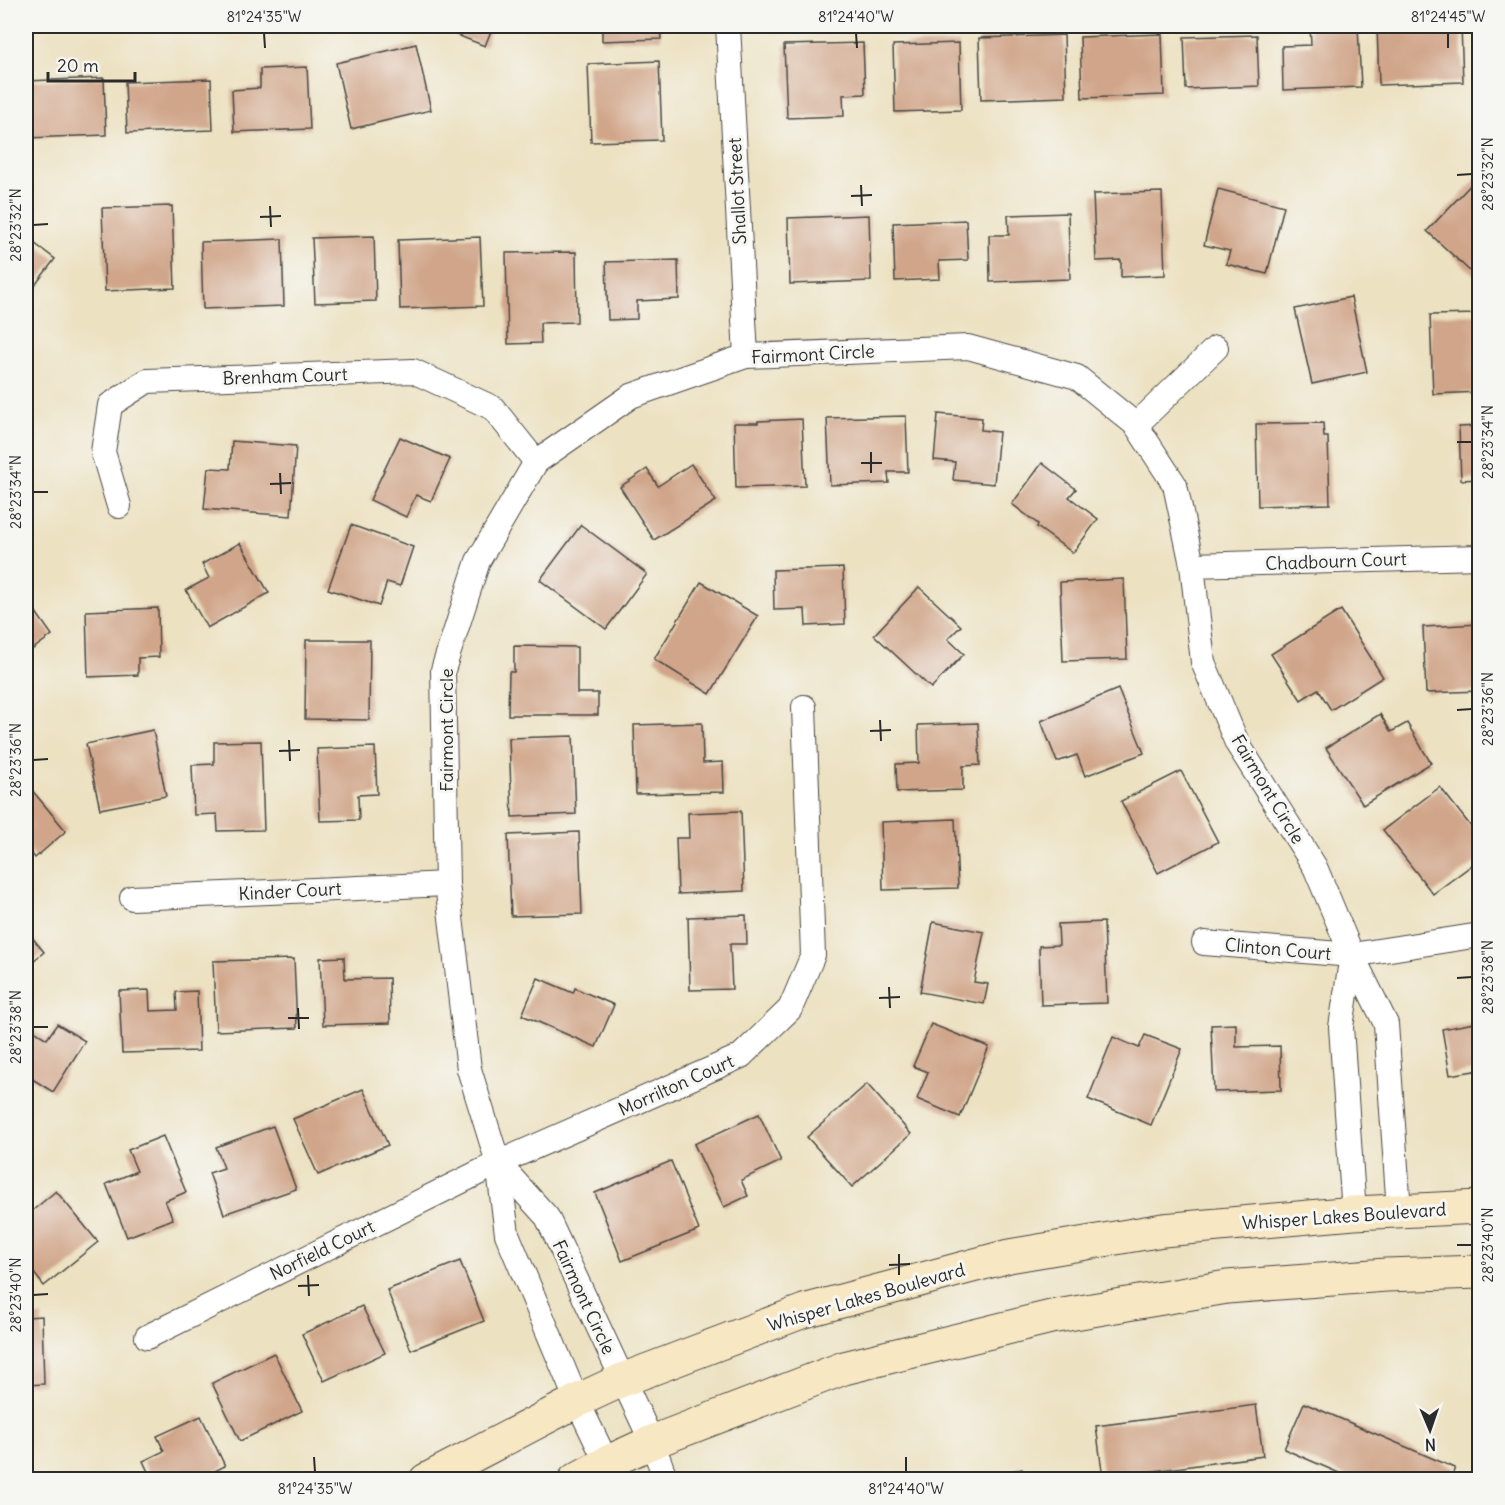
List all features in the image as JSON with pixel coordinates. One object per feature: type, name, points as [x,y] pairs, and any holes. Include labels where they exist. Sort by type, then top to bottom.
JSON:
[{"type":"street","name":"Shallot Street","points":[[728,26],[746,356]]},
{"type":"street","name":"Fairmont Circle","points":[[610,1471],[577,1401],[507,1234],[498,1163],[469,1070],[447,884],[442,670],[478,561],[536,462],[632,396],[746,356],[968,347],[1077,377],[1136,425],[1176,485],[1192,565],[1203,662],[1237,743],[1315,867],[1352,955],[1386,1023],[1399,1211]]},
{"type":"street","points":[[1136,425],[1216,348]]},
{"type":"street","name":"Brenham Court","points":[[119,506],[104,452],[110,405],[147,381],[413,371],[493,408],[536,462]]},
{"type":"street","name":"Chadbourn Court","points":[[1192,565],[1479,557]]},
{"type":"street","name":"Morrilton Court","points":[[498,1163],[741,1056],[790,1009],[813,955],[804,707]]},
{"type":"street","name":"Kinder Court","points":[[132,898],[447,884]]},
{"type":"street","name":"Clinton Court","points":[[1204,943],[1352,955],[1479,935]]},
{"type":"street","points":[[1352,955],[1341,1027],[1354,1213]]},
{"type":"street","name":"Fairmont Circle","points":[[498,1163],[547,1217],[652,1442],[666,1479]]},
{"type":"street","name":"Norfield Court","points":[[147,1338],[498,1163]]},
{"type":"street","name":"Whisper Lakes Boulevard","points":[[426,1479],[622,1380],[804,1311],[1009,1256],[1163,1230],[1354,1213],[1479,1207]]},
{"type":"street","points":[[574,1479],[610,1471],[652,1442],[844,1368],[1051,1317],[1227,1287],[1386,1275],[1479,1272]]},
{"type":"building","points":[[434,26],[493,26],[485,46]]},
{"type":"building","points":[[602,26],[660,26],[661,39],[602,41]]},
{"type":"building","points":[[1310,26],[1358,26],[1361,87],[1283,90],[1282,46],[1311,45]]},
{"type":"building","points":[[1377,26],[1461,26],[1463,82],[1379,85]]},
{"type":"building","points":[[1162,34],[1164,95],[1082,98],[1080,37]]},
{"type":"building","points":[[1064,35],[1066,97],[981,100],[979,38]]},
{"type":"building","points":[[1257,35],[1259,86],[1186,89],[1184,37]]},
{"type":"building","points":[[863,43],[865,94],[843,95],[844,116],[787,118],[784,45]]},
{"type":"building","points":[[959,43],[961,110],[895,112],[893,45]]},
{"type":"building","points":[[416,44],[431,110],[351,129],[336,63]]},
{"type":"building","points":[[659,61],[662,140],[591,142],[588,64]]},
{"type":"building","points":[[307,67],[310,129],[234,132],[232,90],[260,88],[260,69]]},
{"type":"building","points":[[104,78],[106,135],[27,138],[26,81]]},
{"type":"building","points":[[211,79],[213,130],[127,133],[125,82]]},
{"type":"building","points":[[1480,175],[1480,270],[1474,275],[1427,231]]},
{"type":"building","points":[[1218,189],[1284,206],[1267,274],[1226,264],[1230,251],[1204,245]]},
{"type":"building","points":[[1162,192],[1165,275],[1121,277],[1121,260],[1096,261],[1093,194]]},
{"type":"building","points":[[172,206],[175,288],[105,291],[102,208]]},
{"type":"building","points":[[1068,213],[1070,279],[990,282],[989,235],[1009,235],[1008,215]]},
{"type":"building","points":[[869,215],[871,281],[790,284],[788,218]]},
{"type":"building","points":[[966,220],[968,260],[939,261],[940,279],[895,281],[893,223]]},
{"type":"building","points":[[374,236],[376,301],[315,303],[312,238]]},
{"type":"building","points":[[26,237],[55,259],[26,297]]},
{"type":"building","points":[[480,237],[483,306],[400,309],[398,240]]},
{"type":"building","points":[[282,239],[284,306],[203,309],[201,242]]},
{"type":"building","points":[[576,252],[577,322],[540,323],[541,343],[508,344],[506,253]]},
{"type":"building","points":[[678,260],[679,299],[637,301],[637,319],[608,320],[606,262]]},
{"type":"building","points":[[1351,297],[1367,372],[1312,384],[1295,309]]},
{"type":"building","points":[[1480,314],[1480,392],[1433,394],[1430,315]]},
{"type":"building","points":[[938,414],[982,418],[981,430],[999,432],[994,484],[953,480],[955,462],[934,460]]},
{"type":"building","points":[[906,416],[908,472],[888,472],[889,483],[830,485],[827,418]]},
{"type":"building","points":[[802,419],[805,486],[736,488],[734,423]]},
{"type":"building","points":[[1323,423],[1324,437],[1328,437],[1330,504],[1258,506],[1256,424]]},
{"type":"building","points":[[1480,426],[1480,479],[1461,480],[1459,427]]},
{"type":"building","points":[[400,437],[450,459],[431,501],[416,495],[406,517],[370,500]]},
{"type":"building","points":[[232,441],[296,446],[291,516],[204,509],[208,468],[230,469]]},
{"type":"building","points":[[1042,463],[1076,489],[1069,497],[1098,519],[1073,553],[1037,527],[1038,524],[1012,504]]},
{"type":"building","points":[[691,464],[716,501],[654,540],[620,487],[647,469],[658,486]]},
{"type":"building","points":[[351,525],[413,547],[400,586],[387,582],[379,606],[328,589]]},
{"type":"building","points":[[581,525],[647,574],[606,629],[540,580]]},
{"type":"building","points":[[240,543],[269,593],[207,628],[186,590],[209,578],[202,564]]},
{"type":"building","points":[[843,568],[845,624],[806,626],[805,609],[774,610],[773,570]]},
{"type":"building","points":[[1124,579],[1127,659],[1063,661],[1060,582]]},
{"type":"building","points":[[701,582],[758,616],[710,694],[654,659]]},
{"type":"building","points":[[919,587],[961,626],[948,639],[964,654],[931,688],[874,635]]},
{"type":"building","points":[[26,598],[52,635],[26,654]]},
{"type":"building","points":[[158,608],[159,657],[138,658],[138,675],[88,677],[86,611]]},
{"type":"building","points":[[1341,610],[1383,677],[1331,710],[1318,689],[1301,700],[1271,654]]},
{"type":"building","points":[[1480,624],[1480,691],[1426,693],[1423,627]]},
{"type":"building","points":[[306,640],[370,640],[369,720],[305,719]]},
{"type":"building","points":[[514,646],[577,647],[577,693],[598,693],[598,715],[508,715],[509,672],[514,672]]},
{"type":"building","points":[[1118,689],[1144,753],[1085,776],[1077,755],[1057,762],[1041,721]]},
{"type":"building","points":[[1380,714],[1391,732],[1407,723],[1431,763],[1363,805],[1326,748]]},
{"type":"building","points":[[702,723],[703,763],[723,762],[724,792],[636,794],[634,725]]},
{"type":"building","points":[[978,723],[980,765],[963,766],[963,790],[897,792],[896,764],[919,763],[918,725]]},
{"type":"building","points":[[153,730],[166,796],[100,809],[86,744]]},
{"type":"building","points":[[573,736],[576,814],[512,817],[509,738]]},
{"type":"building","points":[[261,741],[264,830],[218,831],[217,814],[194,815],[192,765],[214,764],[214,742]]},
{"type":"building","points":[[375,747],[377,794],[358,795],[359,820],[320,821],[317,749]]},
{"type":"building","points":[[1181,771],[1218,842],[1158,873],[1121,801]]},
{"type":"building","points":[[26,783],[66,831],[35,858],[26,846]]},
{"type":"building","points":[[1440,787],[1480,838],[1480,859],[1433,894],[1383,830]]},
{"type":"building","points":[[741,811],[744,891],[678,894],[676,838],[689,838],[688,813]]},
{"type":"building","points":[[955,819],[958,888],[883,890],[881,822]]},
{"type":"building","points":[[579,832],[582,914],[511,916],[508,835]]},
{"type":"building","points":[[746,915],[747,944],[730,944],[732,989],[690,990],[688,917]]},
{"type":"building","points":[[933,922],[984,932],[974,982],[988,984],[984,1004],[920,992]]},
{"type":"building","points":[[1104,922],[1107,1003],[1041,1005],[1039,946],[1059,945],[1058,924]]},
{"type":"building","points":[[26,930],[44,952],[26,967]]},
{"type":"building","points":[[344,957],[345,979],[389,978],[390,1023],[323,1025],[320,958]]},
{"type":"building","points":[[294,959],[297,1028],[216,1031],[213,961]]},
{"type":"building","points":[[538,978],[573,993],[575,988],[614,1005],[596,1047],[522,1015]]},
{"type":"building","points":[[149,990],[150,1011],[177,1010],[176,992],[197,991],[199,1051],[122,1053],[119,991]]},
{"type":"building","points":[[1480,1022],[1480,1070],[1450,1075],[1442,1029]]},
{"type":"building","points":[[57,1024],[85,1041],[53,1092],[26,1075],[26,1026],[47,1039]]},
{"type":"building","points":[[931,1024],[989,1047],[960,1117],[917,1099],[928,1072],[913,1066]]},
{"type":"building","points":[[1236,1024],[1236,1047],[1280,1046],[1281,1090],[1214,1092],[1211,1025]]},
{"type":"building","points":[[1145,1035],[1182,1049],[1151,1125],[1088,1099],[1113,1037],[1139,1048]]},
{"type":"building","points":[[867,1084],[911,1134],[852,1187],[807,1137]]},
{"type":"building","points":[[363,1089],[388,1145],[318,1175],[293,1119]]},
{"type":"building","points":[[759,1114],[781,1161],[741,1180],[748,1196],[724,1207],[694,1144]]},
{"type":"building","points":[[273,1126],[296,1189],[224,1214],[209,1173],[224,1168],[216,1147]]},
{"type":"building","points":[[163,1136],[186,1192],[165,1201],[173,1219],[127,1237],[106,1184],[137,1171],[128,1150]]},
{"type":"building","points":[[671,1161],[699,1230],[622,1261],[595,1193]]},
{"type":"building","points":[[56,1191],[98,1242],[44,1286],[26,1263],[26,1216]]},
{"type":"building","points":[[460,1261],[484,1321],[411,1350],[387,1290]]},
{"type":"building","points":[[362,1306],[385,1353],[324,1381],[302,1334]]},
{"type":"building","points":[[42,1316],[44,1384],[26,1385],[26,1317]]},
{"type":"building","points":[[274,1353],[302,1411],[240,1441],[212,1383]]},
{"type":"building","points":[[1304,1403],[1455,1468],[1450,1480],[1355,1480],[1284,1449]]},
{"type":"building","points":[[1256,1405],[1263,1456],[1103,1478],[1096,1426]]},
{"type":"building","points":[[201,1416],[225,1466],[197,1480],[152,1480],[143,1461],[164,1451],[157,1436]]},
{"type":"building","points":[[1022,1469],[1024,1480],[972,1480],[972,1478]]}]
